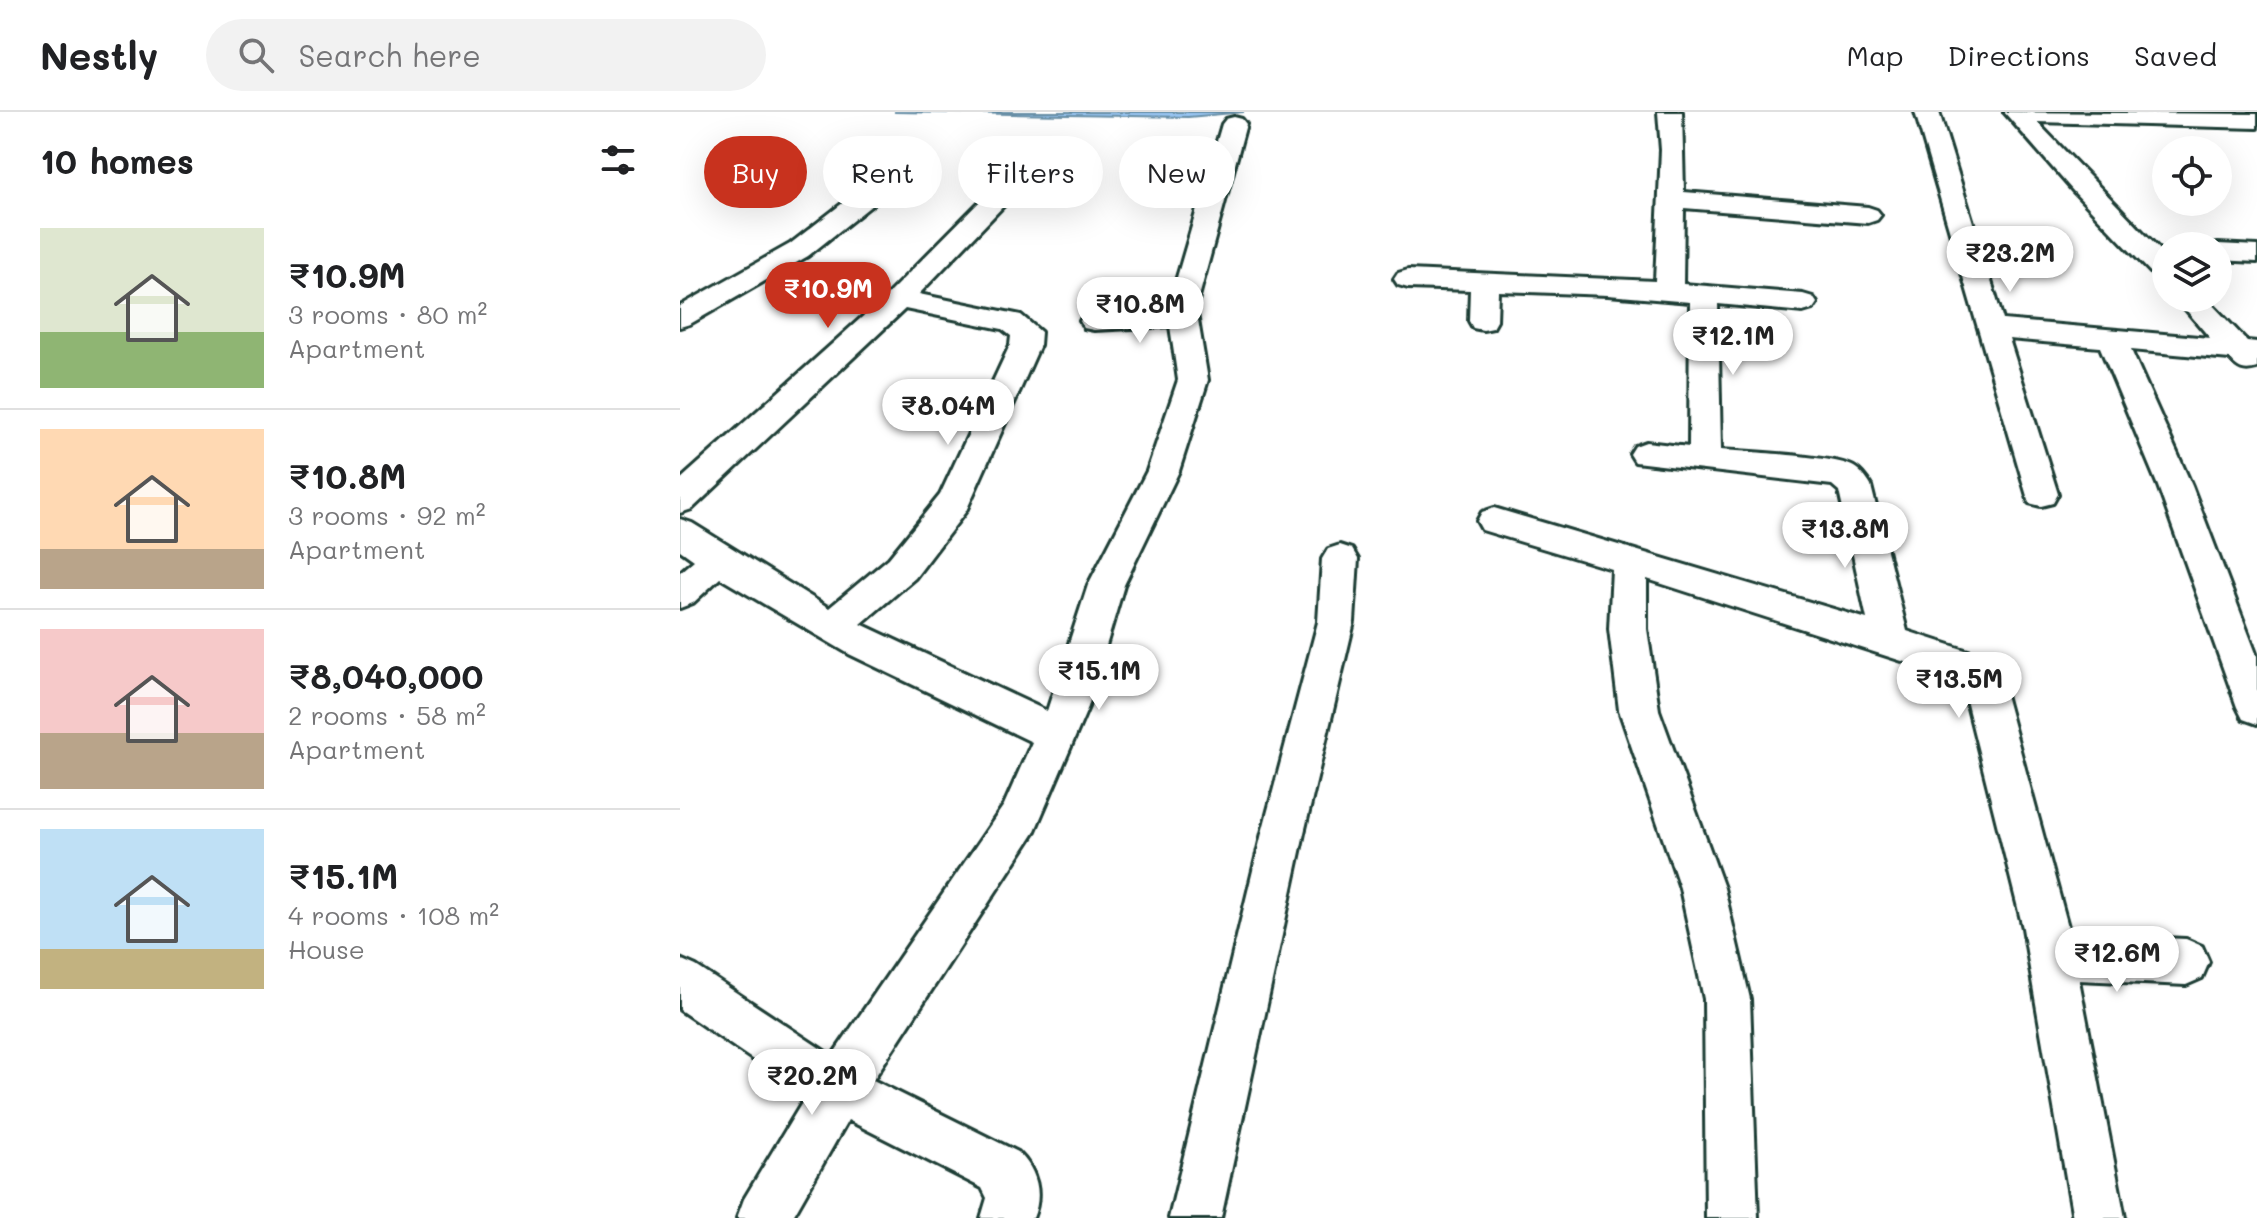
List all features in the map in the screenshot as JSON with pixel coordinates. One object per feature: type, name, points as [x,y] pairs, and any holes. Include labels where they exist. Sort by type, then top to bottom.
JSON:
[{"type":"street","points":[[1669,291],[1672,199],[1670,112]]},
{"type":"street","points":[[1927,112],[2041,494]]},
{"type":"street","points":[[2017,113],[2257,121]]},
{"type":"street","points":[[2017,113],[2083,187],[2152,247]]},
{"type":"street","points":[[763,1218],[838,1089],[1019,819],[1068,707],[1106,585],[1163,471],[1193,380],[1182,308],[1234,124]]},
{"type":"street","points":[[1672,199],[1868,215]]},
{"type":"street","points":[[680,318],[799,250],[852,208]]},
{"type":"street","points":[[680,500],[899,299],[987,208]]},
{"type":"street","points":[[2232,253],[2257,254]]},
{"type":"street","points":[[1408,279],[1484,280],[1669,291],[1803,303]]},
{"type":"street","points":[[1483,321],[1484,280]]},
{"type":"street","points":[[1704,294],[1705,459]]},
{"type":"street","points":[[832,627],[902,568],[954,502],[1025,345],[1026,332],[1011,322],[899,299]]},
{"type":"street","points":[[2204,312],[2251,359]]},
{"type":"street","points":[[1094,321],[1183,316]]},
{"type":"street","points":[[1993,328],[2111,339],[2251,359]]},
{"type":"street","points":[[2111,339],[2175,486],[2257,707]]},
{"type":"street","points":[[1646,454],[1832,473],[1849,480],[1854,486],[1891,641]]},
{"type":"street","points":[[1494,521],[1959,660],[1974,668],[1982,680],[2051,956],[2099,1218]]},
{"type":"street","points":[[680,532],[742,577],[910,669],[1056,734]]},
{"type":"street","points":[[1195,1218],[1283,833],[1336,622],[1340,559]]},
{"type":"street","points":[[680,593],[717,560]]},
{"type":"street","points":[[1630,560],[1628,629],[1639,710],[1702,888],[1727,999],[1732,1218]]},
{"type":"street","points":[[2051,956],[2186,962]]},
{"type":"street","points":[[680,982],[838,1089],[1000,1170],[1011,1180],[1015,1190],[1007,1218]]},
{"type":"water","points":[[894,112],[1244,112],[1188,117]]}]
